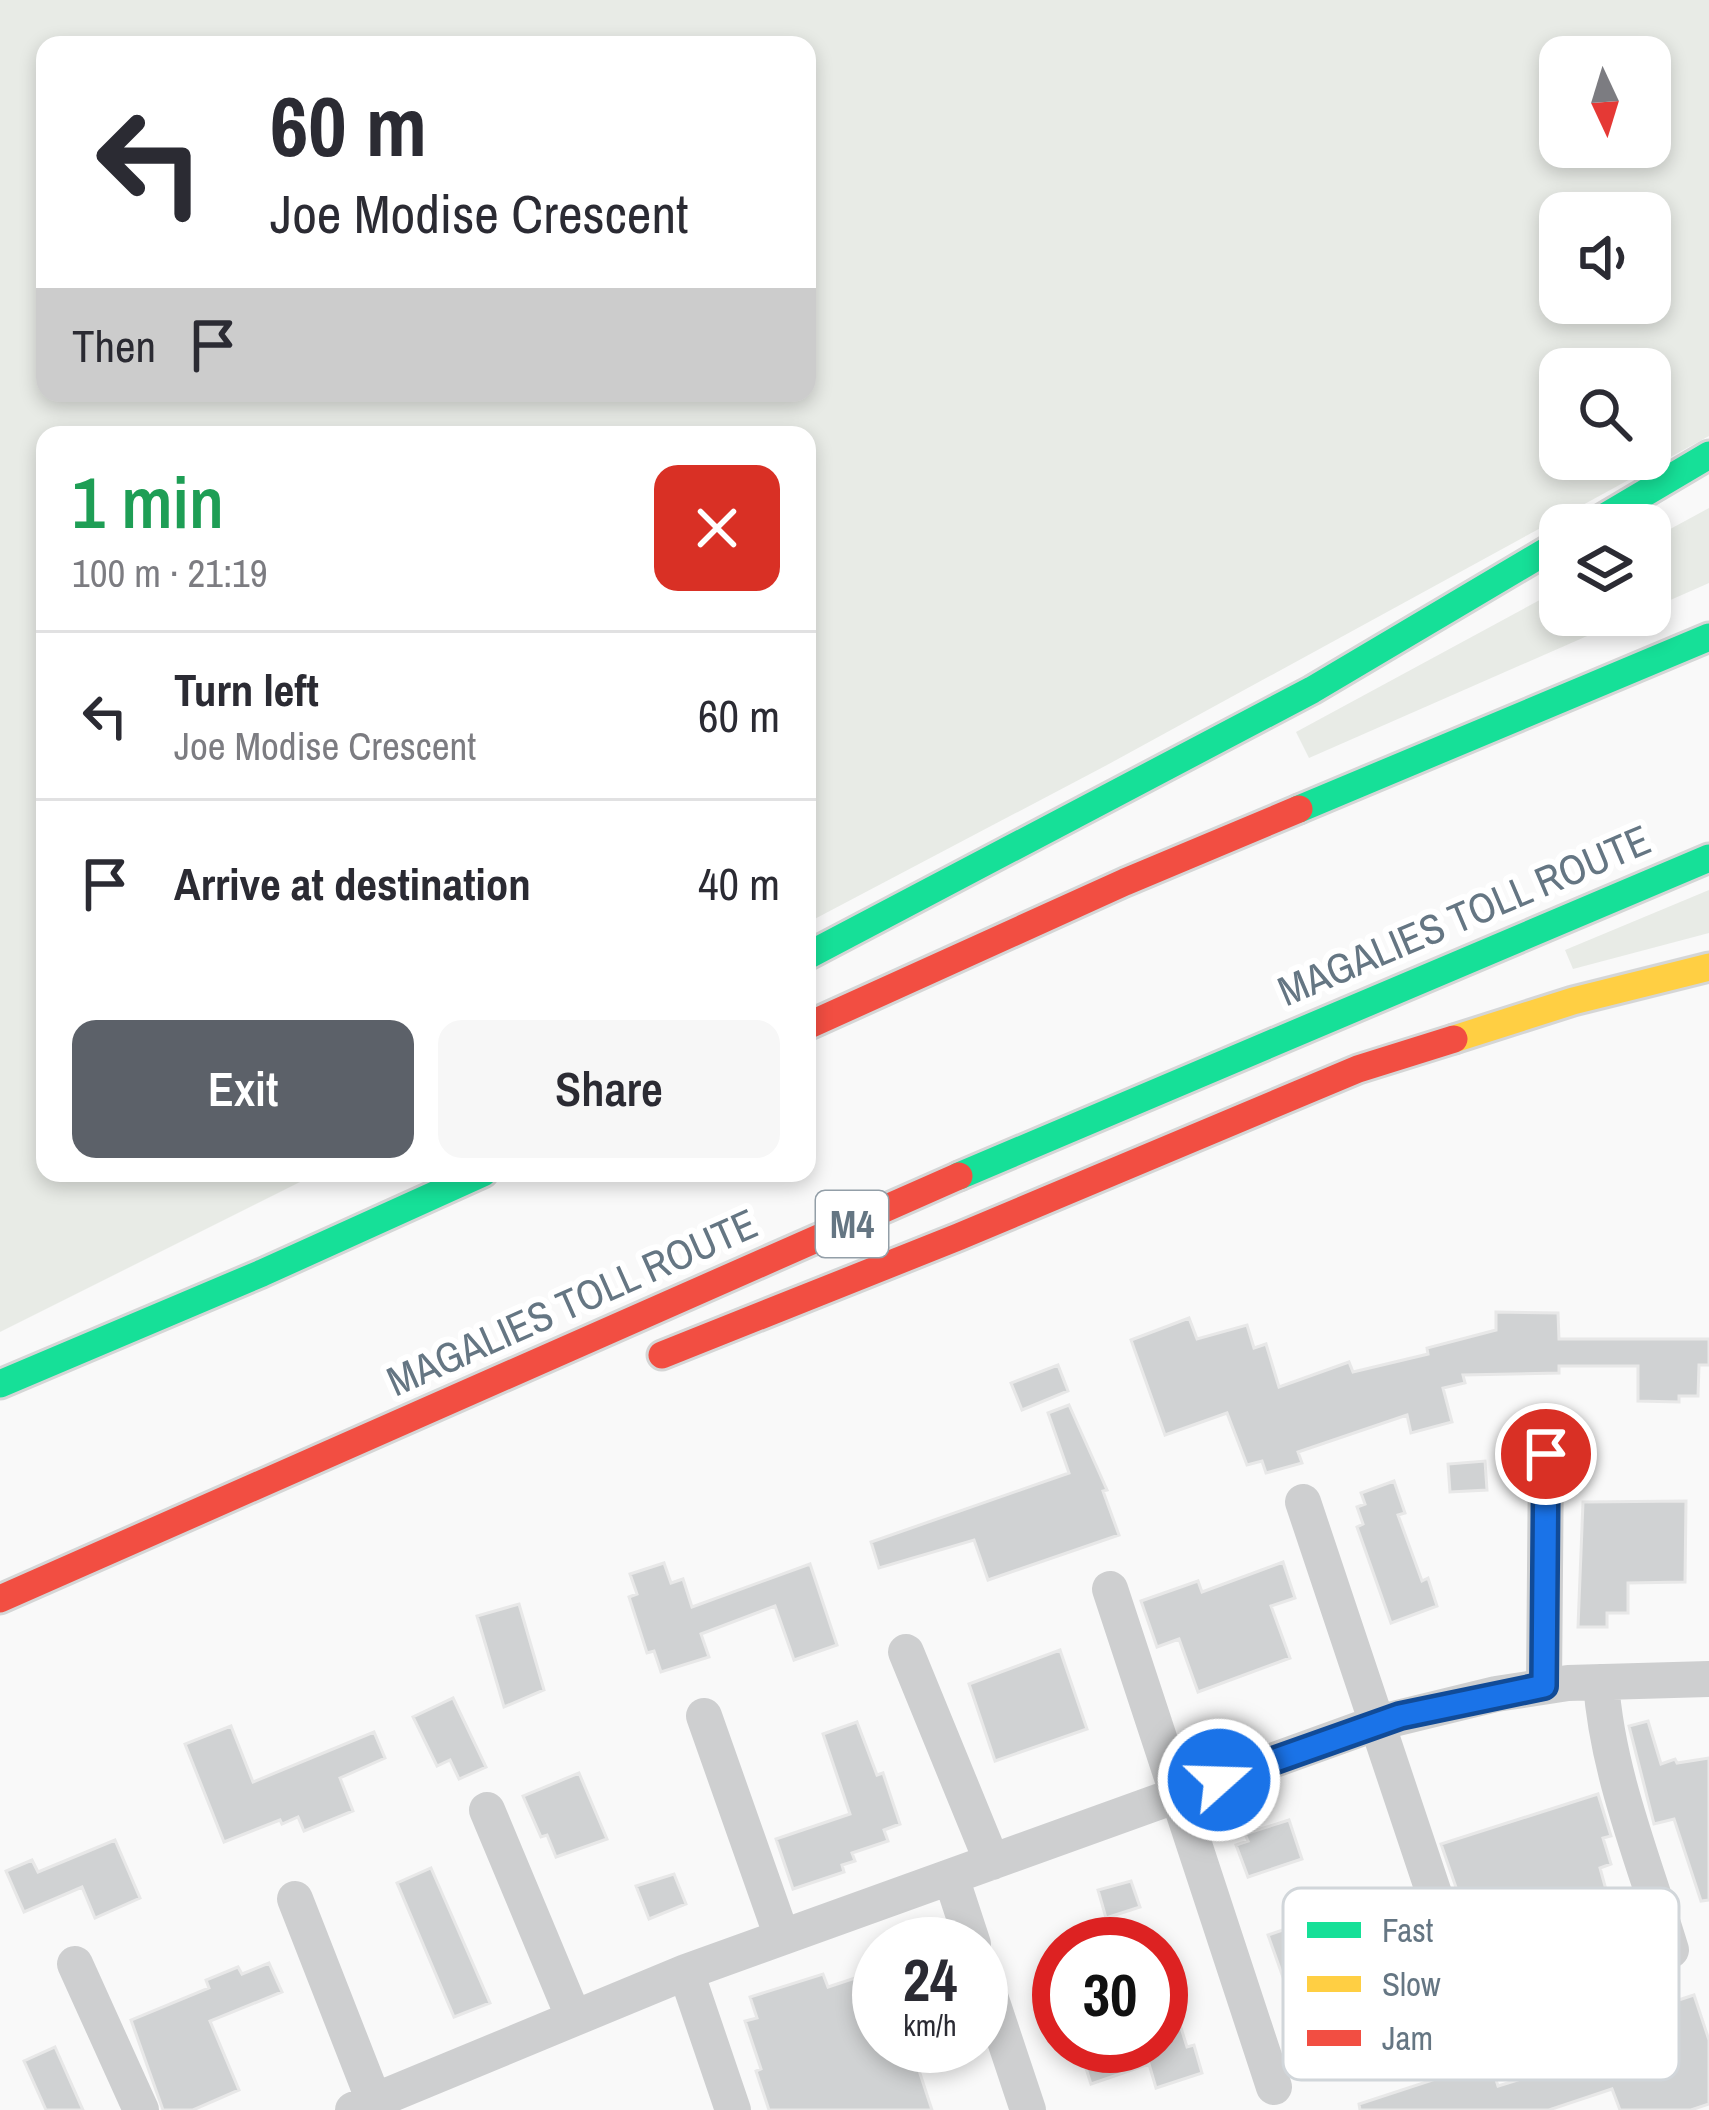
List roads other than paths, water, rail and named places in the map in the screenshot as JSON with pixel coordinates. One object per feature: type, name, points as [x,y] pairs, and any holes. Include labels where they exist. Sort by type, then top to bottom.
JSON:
[{"type":"highway","points":[[1626,504],[1709,455]]},
{"type":"highway","points":[[816,951],[1312,690],[1539,555]]},
{"type":"highway","points":[[816,1022],[1125,883],[1709,637]]},
{"type":"highway","name":"MAGALIES TOLL ROUTE","points":[[0,1599],[1141,1096],[1709,858]]},
{"type":"highway","points":[[646,1361],[958,1237],[1358,1069],[1573,1001],[1709,968]]},
{"type":"highway","points":[[0,1384],[262,1274],[463,1182]]},
{"type":"highway","points":[[0,1361],[144,1293]]},
{"type":"highway","points":[[0,1618],[245,1521]]},
{"type":"street","points":[[1544,1686],[1546,1454]]},
{"type":"street","points":[[1303,1502],[1432,1888]]},
{"type":"street","points":[[1110,1589],[1274,2086]]},
{"type":"street","points":[[906,1652],[992,1862]]},
{"type":"street","points":[[296,1898],[382,2103],[573,2016],[686,1972],[1377,1723],[1544,1686],[1709,1679]]},
{"type":"street","points":[[1601,1682],[1603,1712],[1619,1777],[1652,1888]]},
{"type":"street","points":[[704,1716],[782,1937]]},
{"type":"street","points":[[487,1810],[573,2016]]},
{"type":"street","points":[[951,1877],[964,1917]]},
{"type":"street","points":[[75,1964],[141,2110]]},
{"type":"street","points":[[686,1972],[734,2110]]},
{"type":"street","points":[[1008,2050],[1028,2110]]}]
